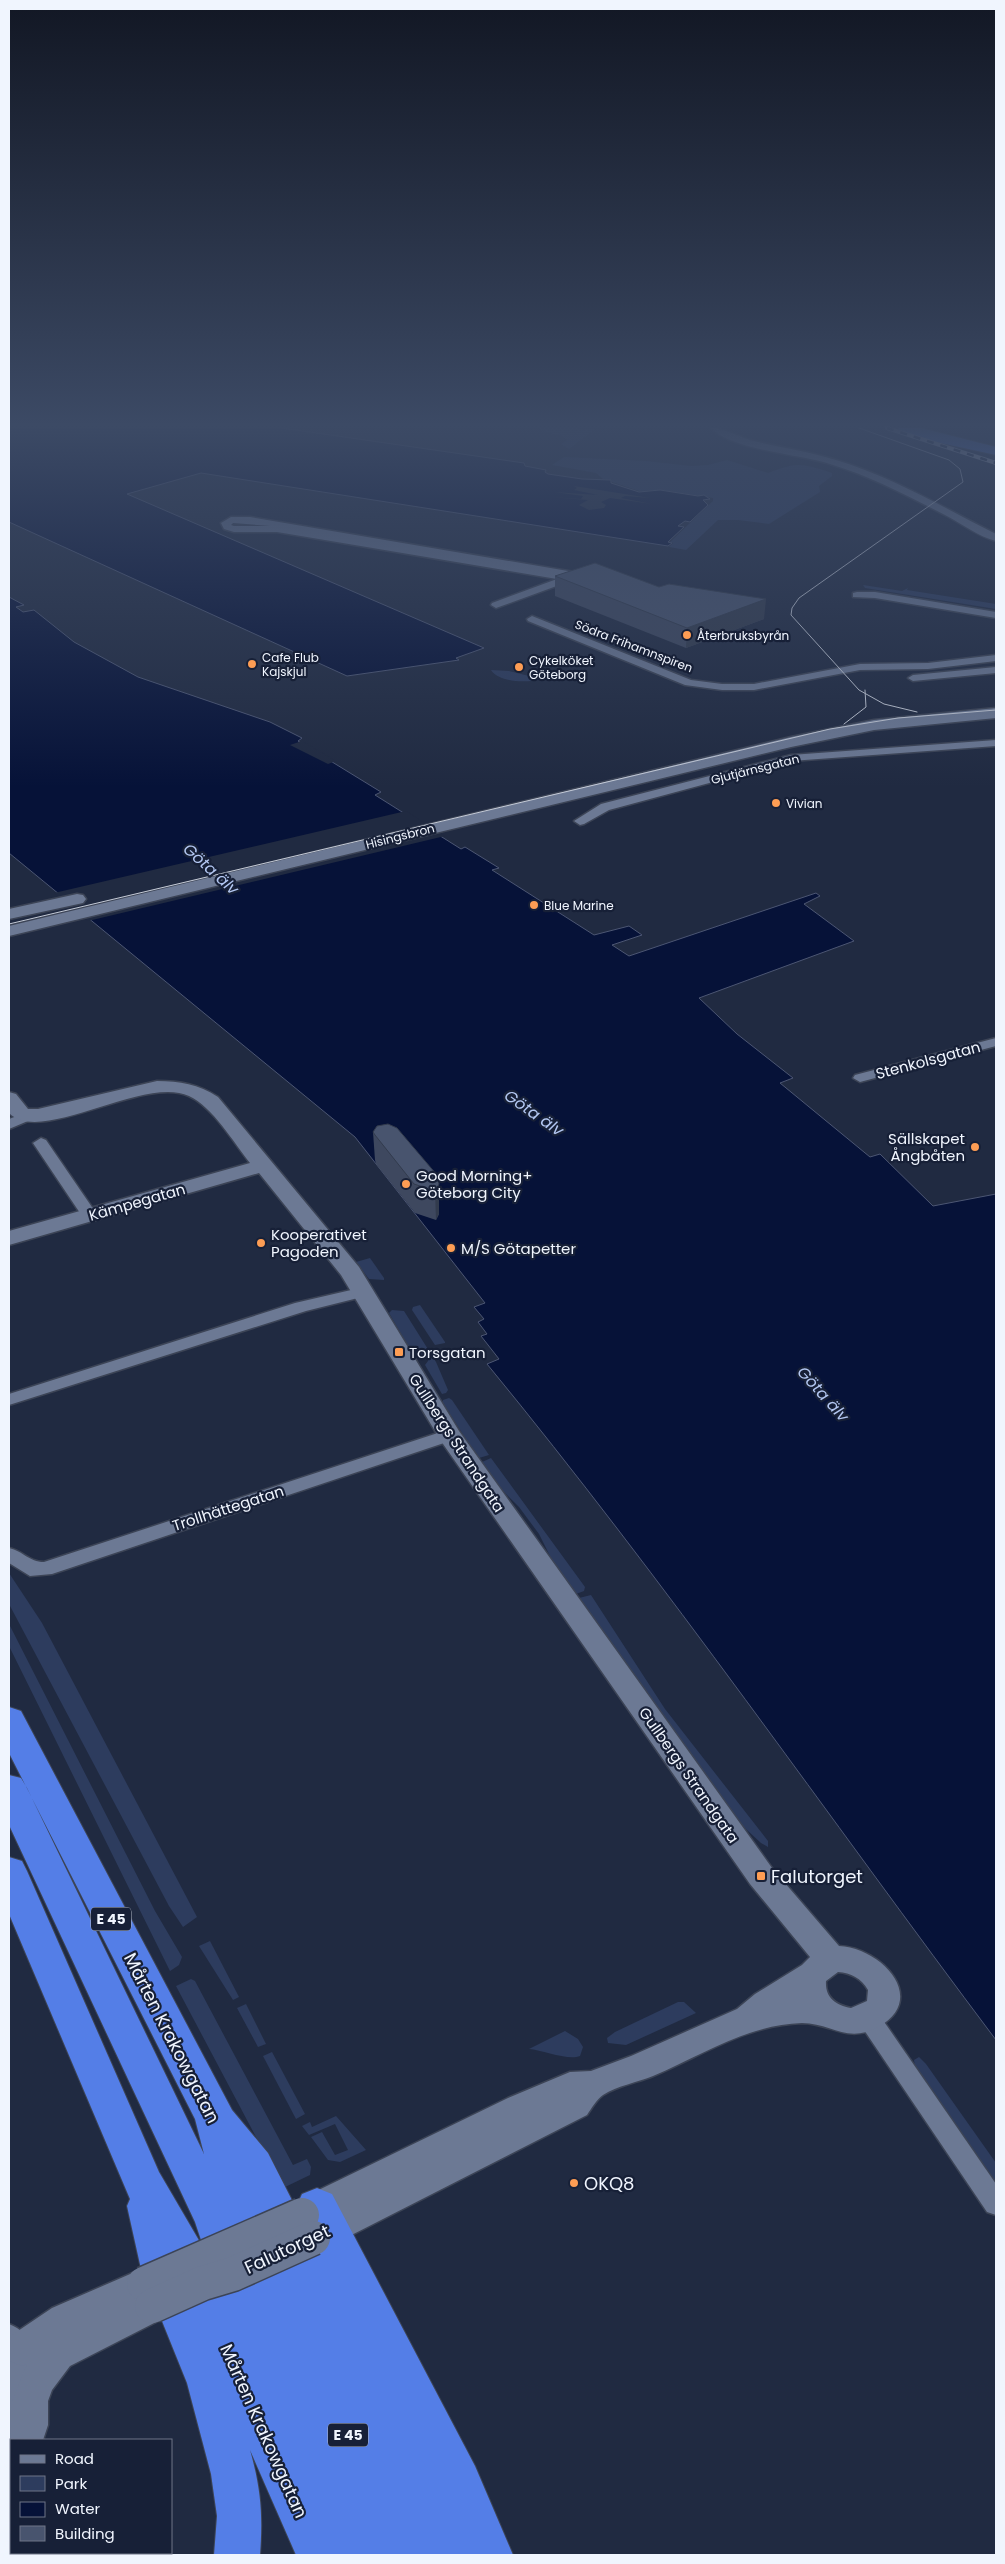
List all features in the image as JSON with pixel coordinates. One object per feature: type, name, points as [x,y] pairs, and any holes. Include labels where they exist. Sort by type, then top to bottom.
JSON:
[{"type":"highway","name":"Mårten Krakowgatan","points":[[9,1720],[215,2117],[230,2174],[404,2555]]},
{"type":"highway","points":[[10,1790],[215,2220],[228,2261],[252,2319],[363,2555]]},
{"type":"highway","name":"Mårten Krakowgatan","points":[[9,1871],[143,2183],[184,2252],[320,2555]]},
{"type":"highway","points":[[215,2117],[254,2166],[447,2555]]},
{"type":"highway","points":[[143,2183],[162,2270],[209,2384],[234,2474],[240,2516],[237,2555]]},
{"type":"highway","points":[[315,2222],[459,2482],[490,2555]]},
{"type":"main road","points":[[921,709],[996,700]]},
{"type":"main road","points":[[921,709],[996,704]]},
{"type":"main road","name":"Hisingsbron","points":[[9,931],[593,784],[777,734],[868,715],[921,709]]},
{"type":"main road","name":"Hisingsbron","points":[[9,914],[593,784],[874,725],[996,713]]},
{"type":"main road","name":"Gullbergs Strandgata","points":[[30,1115],[63,1112],[145,1089],[181,1086],[205,1096],[265,1165],[351,1272],[450,1435],[780,1901],[822,1968]]},
{"type":"main road","points":[[9,1098],[17,1110],[30,1115]]},
{"type":"main road","name":"Kämpegatan","points":[[9,1238],[265,1165]]},
{"type":"main road","points":[[846,1959],[868,1966],[879,1978],[883,1988],[882,2002],[876,2011],[868,2017],[856,2020],[844,2020],[826,2014],[816,2006],[811,1996],[809,1985],[822,1968],[846,1959]]},
{"type":"main road","name":"Falutorget","points":[[16,2343],[37,2335],[57,2322],[148,2295],[203,2283],[228,2261],[575,2105],[591,2085],[642,2066],[748,2018],[766,2003],[822,1968]]},
{"type":"main road","name":"Falutorget","points":[[748,2018],[803,2010],[826,2014]]},
{"type":"main road","name":"Falutorget","points":[[24,2439],[30,2425],[30,2401],[36,2383],[44,2369],[57,2354],[148,2295]]},
{"type":"street","points":[[388,548],[569,578]]},
{"type":"street","points":[[413,548],[574,575],[496,604]]},
{"type":"street","points":[[857,595],[875,595],[995,614]]},
{"type":"street","name":"Södra Frihamnspiren","points":[[532,620],[689,683],[722,687],[754,688],[860,667],[928,666],[996,658]]},
{"type":"street","points":[[913,678],[996,670]]},
{"type":"street","name":"Gjutjärnsgatan","points":[[580,821],[605,806],[791,758],[996,743]]},
{"type":"street","name":"Stenkolsgatan","points":[[860,1078],[996,1042]]},
{"type":"street","points":[[9,1124],[30,1115]]},
{"type":"street","points":[[41,1143],[90,1216]]},
{"type":"street","points":[[9,1400],[301,1307],[364,1292]]},
{"type":"street","name":"Trollhättegatan","points":[[9,1554],[30,1569],[45,1569],[450,1435]]},
{"type":"street","points":[[868,2017],[996,2204]]},
{"type":"street","points":[[16,2343],[9,2389],[12,2426],[23,2439]]},
{"type":"green space","points":[[673,548],[689,548],[686,550]]},
{"type":"green space","points":[[863,585],[902,591],[908,588],[907,590],[996,604],[996,609],[865,588]]},
{"type":"green space","points":[[491,670],[509,671],[541,679],[529,681],[507,680]]},
{"type":"green space","points":[[370,1258],[384,1280],[369,1279],[356,1262]]},
{"type":"green space","points":[[420,1305],[445,1343],[435,1345],[412,1310],[413,1307]]},
{"type":"green space","points":[[392,1310],[404,1311],[436,1362],[448,1390],[446,1393],[442,1394],[425,1365],[428,1361],[427,1357],[414,1356],[389,1313]]},
{"type":"green space","points":[[449,1398],[489,1455],[479,1458],[474,1452],[443,1403],[443,1400]]},
{"type":"green space","points":[[491,1458],[585,1587],[584,1591],[576,1594],[555,1566],[539,1534],[519,1507],[502,1490],[482,1462]]},
{"type":"green space","points":[[9,1573],[42,1623],[197,1917],[183,1927],[169,1906],[9,1604]]},
{"type":"green space","points":[[591,1595],[665,1709],[768,1841],[768,1847],[736,1820],[579,1598]]},
{"type":"green space","points":[[9,1624],[155,1911],[182,1957],[179,1965],[170,1971],[9,1646]]},
{"type":"green space","points":[[210,1941],[239,1997],[233,2000],[199,1946]]},
{"type":"green space","points":[[191,1979],[195,1981],[293,2165],[307,2159],[311,2167],[310,2175],[283,2188],[176,1986]]},
{"type":"green space","points":[[678,2002],[684,2002],[696,2013],[626,2045],[608,2043],[607,2038],[615,2032]]},
{"type":"green space","points":[[246,2004],[266,2044],[258,2047],[237,2008]]},
{"type":"green space","points":[[565,2031],[578,2039],[583,2047],[580,2056],[569,2057],[529,2049]]},
{"type":"green space","points":[[272,2052],[305,2114],[296,2119],[263,2056]]},
{"type":"green space","points":[[919,2057],[926,2064],[996,2163],[996,2186],[915,2067],[914,2060]]},
{"type":"green space","points":[[336,2116],[366,2150],[340,2162],[328,2160],[311,2137],[322,2132],[335,2155],[348,2150],[335,2124],[309,2135],[302,2126],[310,2122],[312,2127]]},
{"type":"water","points":[[65,548],[251,548],[484,648],[456,658],[459,660],[347,676]]},
{"type":"water","name":"Göta älv","points":[[9,597],[24,605],[16,607],[23,612],[34,610],[74,642],[138,677],[270,722],[302,738],[298,741],[381,792],[375,795],[461,849],[465,847],[499,868],[492,870],[594,935],[629,926],[642,935],[612,945],[629,956],[816,893],[820,896],[804,904],[854,941],[699,998],[737,1034],[793,1078],[780,1083],[870,1157],[880,1154],[933,1206],[996,1194],[996,2040],[682,1614],[553,1446],[487,1364],[499,1359],[481,1336],[487,1334],[478,1322],[484,1319],[474,1307],[485,1303],[355,1137],[9,853]]},
{"type":"pier","points":[[302,741],[336,761],[328,764],[290,745]]},
{"type":"pier","points":[[406,811],[445,836],[88,921],[54,893]]},
{"type":"building","points":[[595,563],[659,587],[669,584],[766,599],[687,628],[555,576]]},
{"type":"building","points":[[388,1124],[397,1128],[437,1175],[439,1184],[435,1191],[414,1184],[373,1132],[377,1126]]},
{"type":"tram line","points":[[865,693],[859,690],[791,615],[792,608],[799,598],[870,548]]},
{"type":"tram line","points":[[844,724],[866,707],[865,693]]},
{"type":"tram line","points":[[865,693],[884,704],[917,712]]},
{"type":"tram line","points":[[9,924],[830,729],[898,718],[996,710]]},
{"type":"place","name":"Återbruksbyrån","points":[[687,635]]},
{"type":"place","name":"Cafe Flub Kajskjul","points":[[252,664]]},
{"type":"place","name":"Cykelköket Göteborg","points":[[519,667]]},
{"type":"place","name":"Vivian","points":[[776,803]]},
{"type":"place","name":"Blue Marine","points":[[534,905]]},
{"type":"place","name":"Sällskapet Ångbåten","points":[[975,1147]]},
{"type":"place","name":"Good Morning+ Göteborg City","points":[[406,1184]]},
{"type":"place","name":"Kooperativet Pagoden","points":[[261,1243]]},
{"type":"place","name":"M/S Götapetter","points":[[451,1248]]},
{"type":"place","name":"Torsgatan","points":[[399,1352]]},
{"type":"place","name":"Falutorget","points":[[761,1876]]},
{"type":"place","name":"OKQ8","points":[[574,2183]]}]
